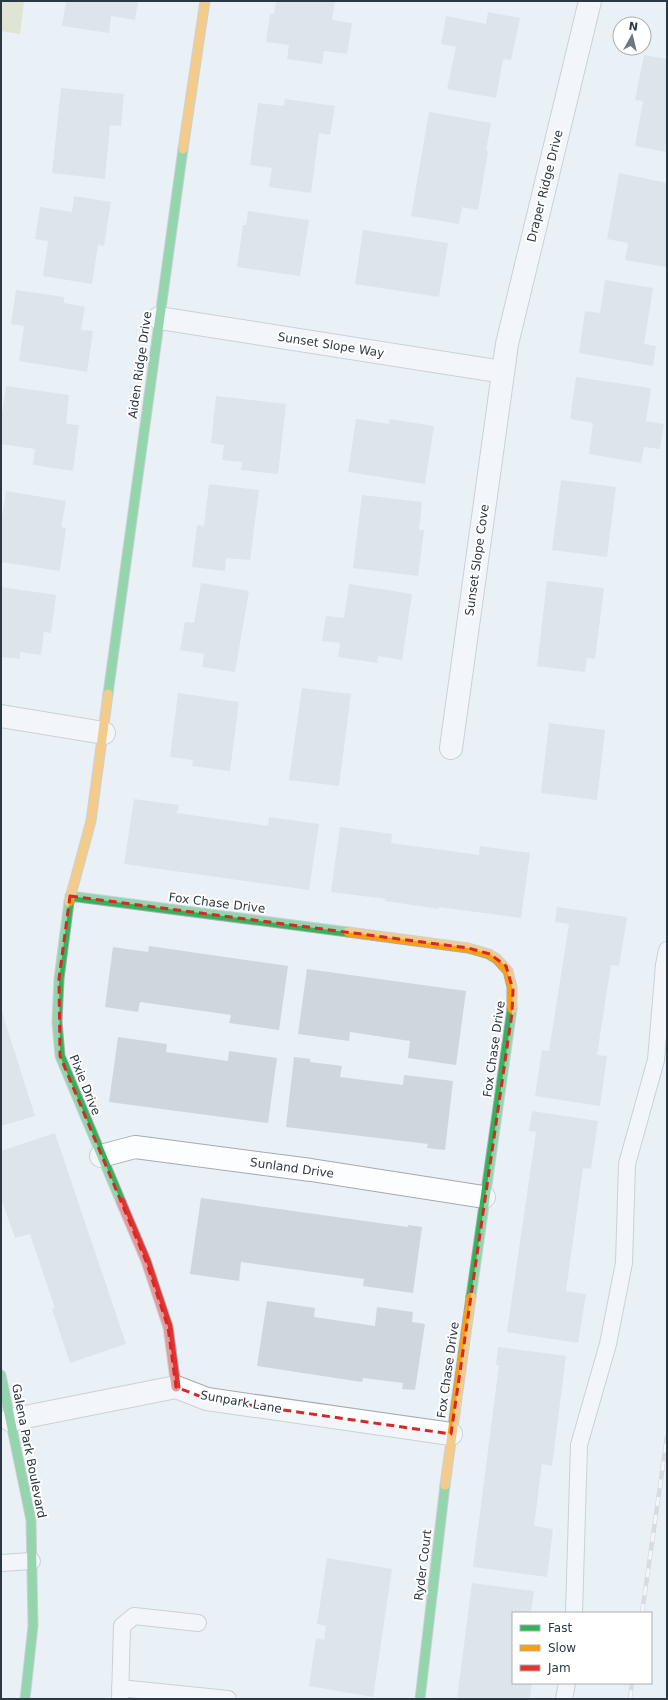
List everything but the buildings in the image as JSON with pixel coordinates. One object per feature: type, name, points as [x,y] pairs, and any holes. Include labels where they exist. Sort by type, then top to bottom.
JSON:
[{"type":"street","name":"Aiden Ridge Drive","points":[[104,733],[108,690],[159,318],[205,1]]},
{"type":"street","name":"Draper Ridge Drive","points":[[503,372],[507,344],[590,1]]},
{"type":"street","name":"Sunset Slope Way","points":[[159,318],[503,372]]},
{"type":"street","name":"Sunset Slope Cove","points":[[451,748],[503,372]]},
{"type":"street","points":[[1,716],[104,733]]},
{"type":"street","name":"Pixie Drive","points":[[104,733],[91,821],[70,896],[59,979],[57,1022],[60,1056],[146,1261],[168,1327],[176,1387]]},
{"type":"street","name":"Fox Chase Drive","points":[[70,896],[468,948],[490,954],[506,966],[513,990],[512,1013],[484,1196],[451,1434]]},
{"type":"street","name":"Sunland Drive","points":[[101,1156],[135,1147],[311,1170],[484,1196]]},
{"type":"street","name":"Galena Park Boulevard","points":[[1,1375],[31,1520],[33,1626],[25,1699]]},
{"type":"street","points":[[10,1420],[176,1387]]},
{"type":"street","name":"Sunpark Lane","points":[[176,1387],[207,1399],[451,1434]]},
{"type":"street","name":"Ryder Court","points":[[420,1699],[451,1434]]},
{"type":"lane","points":[[574,1612],[579,1445],[608,1344],[624,1263],[627,1164],[656,1060],[664,965],[667,950]]},
{"type":"lane","points":[[1,1563],[32,1561]]},
{"type":"lane","points":[[198,1623],[134,1616],[122,1626],[120,1693],[228,1699]]},
{"type":"lane","points":[[564,1699],[567,1684]]},
{"type":"highlighted area","points":[[70,896],[468,948],[490,954],[506,966],[513,990],[512,1013],[451,1434],[207,1399],[176,1387],[168,1327],[146,1261],[60,1056],[59,979]]},
{"type":"green space","points":[[1,1],[24,1],[20,34],[1,31]]},
{"type":"railway","points":[[642,1612],[667,1437]]},
{"type":"railway","points":[[630,1699],[632,1684]]},
{"type":"traffic: fast","points":[[108,694],[183,149]]},
{"type":"traffic: fast","points":[[70,896],[348,932]]},
{"type":"traffic: fast","points":[[69,902],[59,979],[57,1022],[60,1056],[121,1202]]},
{"type":"traffic: fast","points":[[471,1297],[512,1009]]},
{"type":"traffic: fast","points":[[1,1375],[31,1520],[33,1626],[25,1699]]},
{"type":"traffic: fast","points":[[420,1699],[445,1485]]},
{"type":"traffic: slow","points":[[183,149],[205,1]]},
{"type":"traffic: slow","points":[[69,902],[91,821],[108,694]]},
{"type":"traffic: slow","points":[[348,932],[468,948],[489,954],[497,959],[508,971],[512,987],[512,1009]]},
{"type":"traffic: slow","points":[[445,1485],[471,1297]]},
{"type":"traffic: jam","points":[[121,1202],[146,1261],[168,1327],[176,1387]]}]
